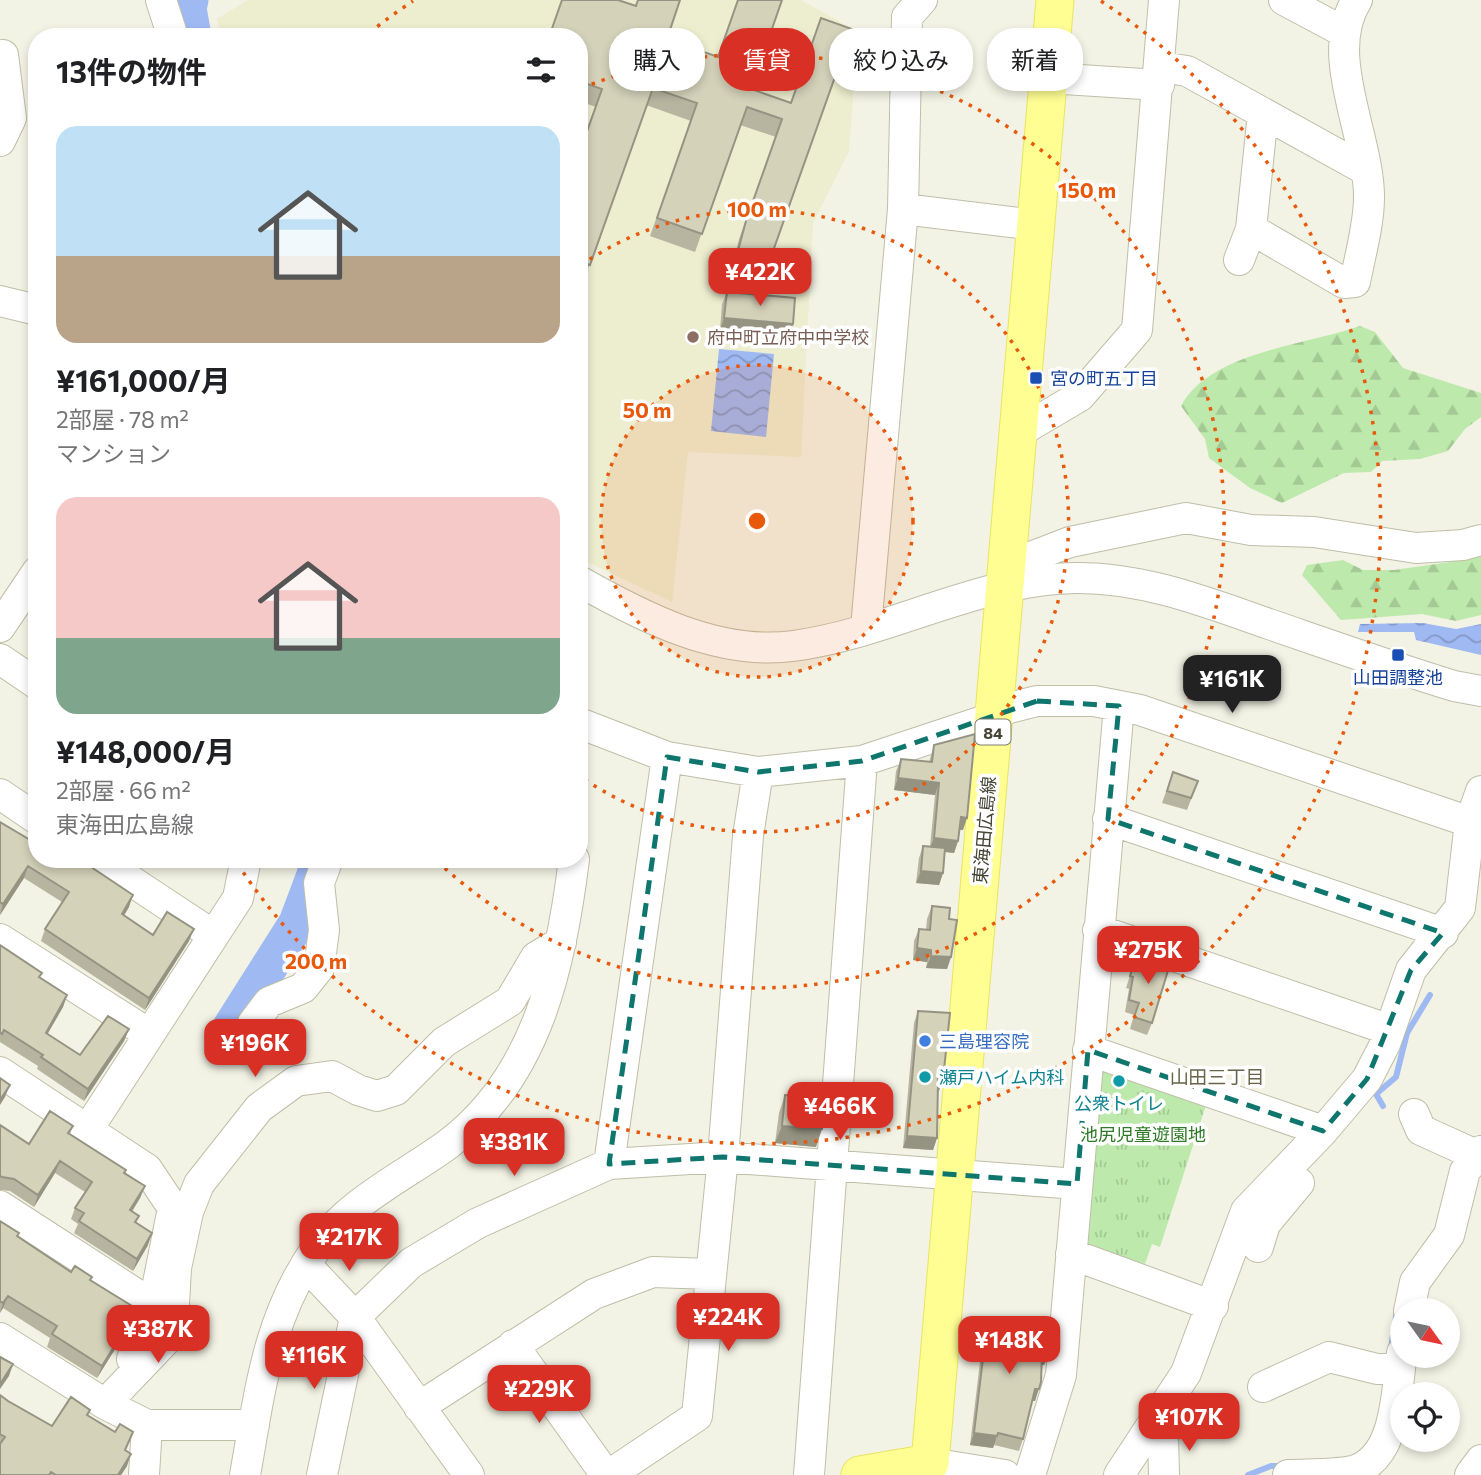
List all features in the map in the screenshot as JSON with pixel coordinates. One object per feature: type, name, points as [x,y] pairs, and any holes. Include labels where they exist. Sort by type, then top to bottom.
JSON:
[{"type":"main road","name":"東海田広島線","points":[[1052,28],[1055,0]]},
{"type":"main road","name":"東海田広島線","points":[[930,1463],[1047,91]]},
{"type":"main road","points":[[860,1475],[930,1463]]},
{"type":"street","points":[[160,0],[170,28]]},
{"type":"street","points":[[1019,432],[1080,396],[1137,330],[1160,76],[1164,0]]},
{"type":"street","points":[[1284,0],[1344,32]]},
{"type":"street","points":[[1251,229],[1344,283],[1355,282],[1369,199],[1366,170],[1342,47],[1346,17],[1357,0]]},
{"type":"street","points":[[866,628],[903,209],[906,5]]},
{"type":"street","points":[[0,141],[11,117],[3,55]]},
{"type":"street","points":[[1083,77],[1160,76],[1186,71],[1366,170]]},
{"type":"street","points":[[1239,260],[1251,229],[1263,113]]},
{"type":"street","points":[[903,209],[1036,225]]},
{"type":"street","points":[[0,301],[28,308]]},
{"type":"street","points":[[1005,585],[1031,556],[1070,542],[1186,518],[1251,530],[1314,532],[1416,548],[1463,545],[1481,540]]},
{"type":"street","points":[[588,586],[653,619],[697,636],[743,644],[791,646],[866,628],[1005,585],[1076,578],[1135,583],[1192,597],[1454,686],[1481,691]]},
{"type":"street","points":[[0,627],[28,585]]},
{"type":"street","points":[[0,659],[28,678]]},
{"type":"street","points":[[588,726],[667,757],[758,772],[862,761],[994,716],[1009,708],[1037,701],[1094,701],[1153,715],[1477,808],[1462,898],[1454,919],[1411,970],[1376,1062],[1351,1100],[1247,1211],[1186,1373],[1119,1475]]},
{"type":"street","points":[[1030,1475],[1061,1375],[1119,706]]},
{"type":"street","points":[[609,1164],[667,757]]},
{"type":"street","points":[[810,1475],[862,761]]},
{"type":"street","points":[[513,1345],[608,1475],[697,1416],[723,1157],[748,836],[758,772]]},
{"type":"street","points":[[0,794],[28,812]]},
{"type":"street","points":[[1108,819],[1443,933]]},
{"type":"street","points":[[112,868],[212,935]]},
{"type":"street","points":[[88,1129],[238,898],[244,868]]},
{"type":"street","points":[[253,1023],[269,1002],[303,988],[319,968],[324,930],[319,883],[325,868]]},
{"type":"street","points":[[244,1475],[274,1330],[306,1265],[334,1227],[476,1121],[520,1064],[535,1031],[561,942],[573,868]]},
{"type":"street","points":[[1098,930],[1390,1030]]},
{"type":"street","points":[[0,939],[149,1034]]},
{"type":"street","points":[[106,1404],[166,1340],[173,1323],[176,1268],[188,1212],[200,1184],[259,1108],[296,1082],[332,1076],[358,1090],[377,1096],[396,1090],[444,1042],[510,1001],[536,957],[561,942]]},
{"type":"street","points":[[1088,1050],[1323,1131]]},
{"type":"street","points":[[0,1072],[146,1169],[173,1208],[149,1328],[106,1404]]},
{"type":"street","points":[[1258,1247],[1265,1224],[1332,1144],[1356,1125],[1359,1118],[1351,1100]]},
{"type":"street","points":[[1412,1298],[1415,1282],[1449,1235],[1471,1151],[1420,1130],[1414,1114]]},
{"type":"street","points":[[322,1475],[355,1317],[422,1256],[478,1223],[609,1164],[723,1157],[1077,1184]]},
{"type":"street","points":[[0,1206],[153,1305]]},
{"type":"street","points":[[1071,1254],[1213,1306]]},
{"type":"street","points":[[306,1265],[355,1317],[469,1475]]},
{"type":"street","points":[[418,1407],[594,1294],[653,1272],[710,1274]]},
{"type":"street","points":[[0,1338],[106,1404],[147,1425],[254,1425]]},
{"type":"street","points":[[1263,1387],[1329,1357],[1390,1365]]},
{"type":"street","points":[[1288,1475],[1353,1471],[1375,1457],[1384,1443],[1390,1425],[1394,1368]]},
{"type":"street","points":[[1164,1475],[1163,1435],[1173,1420]]},
{"type":"street","points":[[144,1475],[147,1425]]},
{"type":"street","points":[[1470,1475],[1481,1460]]},
{"type":"street","points":[[930,1463],[1005,1475]]},
{"type":"highlighted area","points":[[1037,701],[1119,706],[1108,819],[1443,933],[1411,970],[1367,1079],[1323,1131],[1088,1050],[1077,1184],[723,1157],[609,1164],[667,757],[758,772],[862,761]]},
{"type":"shaded area","name":"府中町立府中中学校","points":[[248,0],[801,0],[851,28],[829,28],[829,91],[854,91],[849,151],[813,223],[801,457],[688,452],[672,602],[588,562],[588,28],[220,28],[217,19]]},
{"type":"green space","points":[[1360,326],[1375,332],[1403,368],[1481,393],[1481,417],[1465,429],[1448,451],[1420,459],[1382,461],[1371,472],[1344,473],[1282,503],[1250,488],[1209,458],[1205,439],[1181,406],[1195,388],[1214,373],[1236,362],[1287,345]]},
{"type":"green space","points":[[1481,552],[1481,615],[1456,621],[1422,614],[1341,620],[1302,575],[1307,565],[1343,560],[1363,570],[1394,570],[1450,562]]},
{"type":"green space","name":"池尻児童遊園地","points":[[1110,1068],[1207,1102],[1160,1247],[1152,1244],[1145,1264],[1088,1246],[1083,1239],[1097,1077]]},
{"type":"water","points":[[719,349],[774,354],[766,437],[711,431]]},
{"type":"water","points":[[1423,623],[1456,629],[1481,624],[1481,655],[1416,640],[1414,632],[1358,632],[1360,624]]},
{"type":"building","points":[[562,0],[618,0],[636,6],[638,0],[680,0],[671,28],[609,28],[609,91],[652,91],[590,265],[588,129],[602,89],[588,84],[588,28],[552,28]]},
{"type":"building","points":[[738,0],[782,0],[772,28],[728,28]]},
{"type":"building","points":[[821,18],[849,28],[829,28],[830,91],[767,268],[736,258],[746,221],[782,119],[747,107],[702,234],[657,218],[697,103],[662,91],[705,91],[705,52],[718,57],[719,54],[719,91],[757,91],[791,103],[795,91],[815,91],[815,35]]},
{"type":"building","points":[[727,292],[795,298],[793,324],[724,318]]},
{"type":"building","points":[[975,734],[967,818],[961,817],[958,841],[934,838],[939,783],[898,778],[901,759],[932,762],[934,745]]},
{"type":"building","points":[[1173,772],[1198,781],[1191,798],[1167,791]]},
{"type":"building","points":[[0,822],[28,839],[28,866],[3,904],[0,902]]},
{"type":"building","points":[[923,846],[945,848],[943,873],[921,871]]},
{"type":"building","points":[[31,868],[92,868],[133,895],[122,914],[153,935],[167,912],[194,929],[149,998],[45,929],[69,892]]},
{"type":"building","points":[[932,906],[950,908],[949,919],[957,920],[951,957],[931,956],[931,950],[917,948],[919,929],[930,930]]},
{"type":"building","points":[[0,945],[42,973],[39,977],[67,995],[46,1033],[80,1055],[108,1016],[129,1029],[88,1089],[4,1030],[0,1033]]},
{"type":"building","points":[[1137,954],[1170,964],[1152,1023],[1134,1017],[1139,1003],[1129,1000],[1133,977],[1130,976]]},
{"type":"building","points":[[918,1011],[950,1013],[943,1079],[938,1079],[937,1138],[907,1136]]},
{"type":"building","points":[[0,1078],[10,1085],[0,1100]]},
{"type":"building","points":[[785,1095],[824,1100],[822,1129],[782,1126]]},
{"type":"building","points":[[50,1111],[73,1126],[68,1133],[126,1170],[124,1173],[145,1186],[130,1210],[139,1216],[135,1222],[152,1233],[137,1259],[79,1221],[84,1213],[75,1208],[92,1182],[60,1161],[38,1195],[14,1179],[0,1176],[0,1125],[29,1144]]},
{"type":"building","points":[[0,1221],[19,1233],[17,1236],[71,1272],[75,1266],[92,1277],[90,1280],[137,1309],[102,1366],[52,1334],[57,1326],[8,1296],[3,1303],[0,1301]]},
{"type":"building","points":[[977,1323],[1051,1328],[1049,1353],[1042,1353],[1041,1382],[1039,1389],[1035,1389],[1023,1439],[998,1433],[997,1436],[974,1433],[984,1350],[975,1349]]},
{"type":"building","points":[[0,1357],[13,1364],[0,1384]]},
{"type":"building","points":[[0,1395],[52,1426],[71,1397],[90,1410],[87,1415],[115,1432],[120,1424],[133,1432],[125,1450],[131,1454],[118,1475],[56,1475],[51,1472],[49,1475],[0,1475],[0,1444],[5,1437],[0,1434]]},
{"type":"waterway","points":[[190,0],[188,8],[191,28]]},
{"type":"waterway","points":[[226,1035],[297,923],[318,868]]},
{"type":"waterway","points":[[1383,1106],[1376,1094],[1396,1077],[1407,1033],[1430,995]]},
{"type":"waterway","points":[[1248,1475],[1271,1466],[1282,1466]]},
{"type":"place","name":"府中町立府中中学校","points":[[693,337]]},
{"type":"place","name":"宮の町五丁目","points":[[1036,378]]},
{"type":"place","name":"山田調整池","points":[[1398,655]]},
{"type":"place","name":"三島理容院","points":[[925,1041]]},
{"type":"place","name":"瀬戸ハイム内科","points":[[925,1077]]},
{"type":"place","name":"公衆トイレ","points":[[1119,1081]]},
{"type":"district","name":"山田三丁目","points":[[1217,1076]]}]
